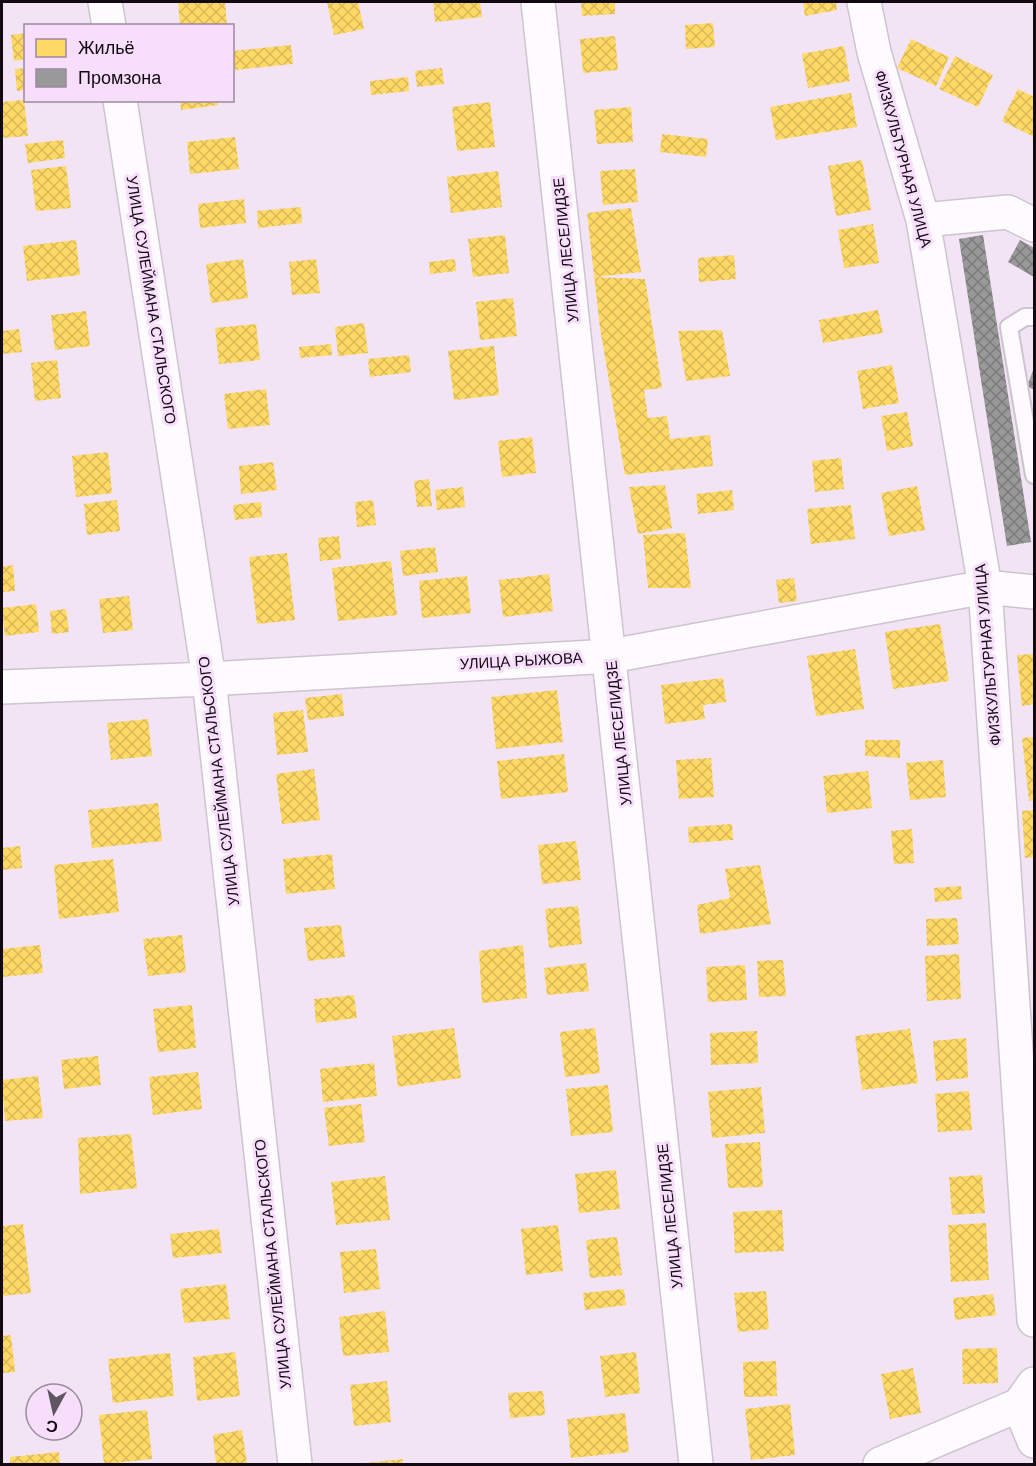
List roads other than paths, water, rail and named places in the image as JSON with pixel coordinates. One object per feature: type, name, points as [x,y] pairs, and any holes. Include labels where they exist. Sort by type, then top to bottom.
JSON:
[{"type":"street","points":[[105,2],[109,24]]},
{"type":"street","name":"УЛИЦА ЛЕСЕЛИДЗЕ","points":[[538,2],[611,656],[696,1464]]},
{"type":"street","name":"ФИЗКУЛЬТУРНАЯ УЛИЦА","points":[[864,2],[874,52],[923,220],[985,587],[1035,1320]]},
{"type":"street","name":"УЛИЦА СУЛЕЙМАНА СТАЛЬСКОГО","points":[[120,102],[209,679],[295,1464]]},
{"type":"street","points":[[923,220],[1008,212],[1035,225]]},
{"type":"street","name":"УЛИЦА РЫЖОВА","points":[[2,687],[209,679],[611,656],[985,587],[1035,592]]},
{"type":"street","points":[[880,1464],[1027,1395],[1035,1441]]},
{"type":"lane","points":[[1035,317],[1025,317],[1009,327],[1035,475]]}]
